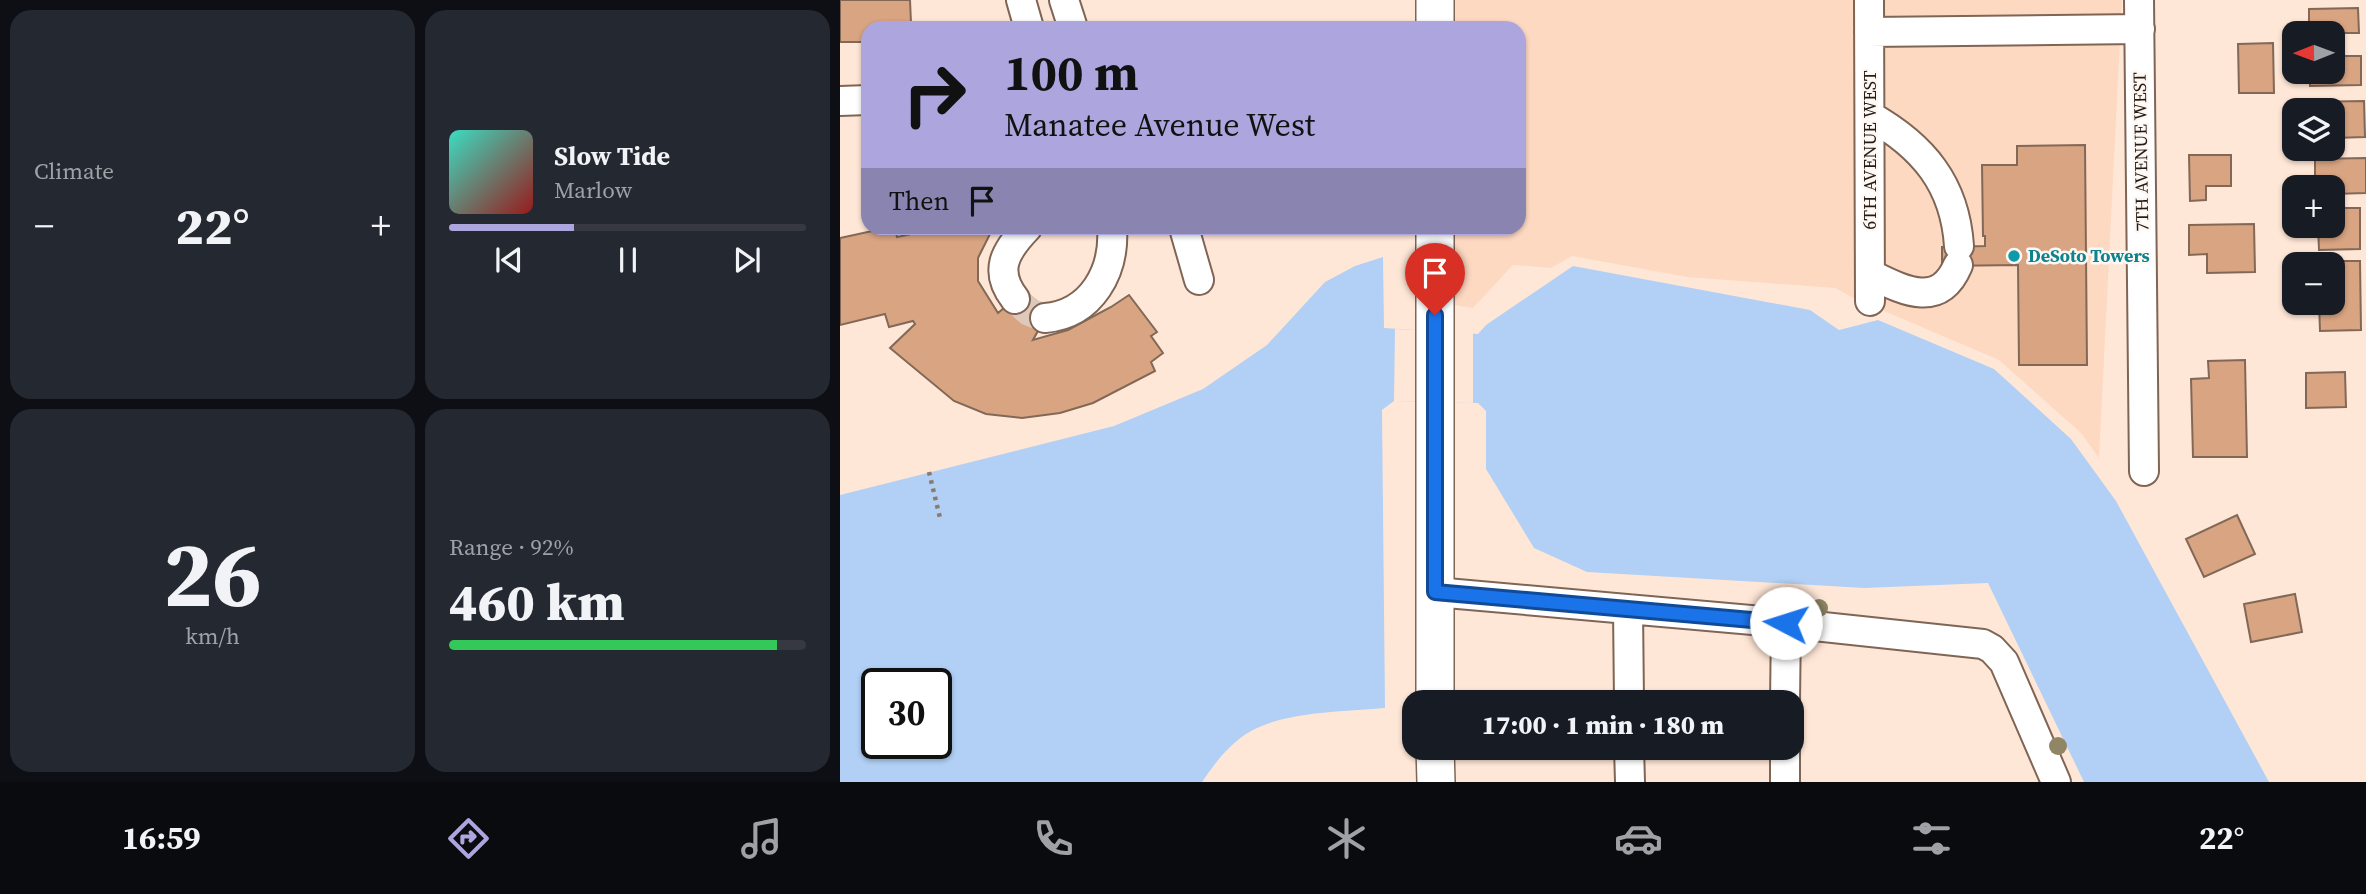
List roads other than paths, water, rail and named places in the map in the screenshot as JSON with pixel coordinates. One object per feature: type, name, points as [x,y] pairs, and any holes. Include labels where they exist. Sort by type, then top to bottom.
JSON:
[{"type":"main road","points":[[1435,0],[1435,21]]},
{"type":"main road","points":[[1435,235],[1435,690]]},
{"type":"main road","points":[[1435,760],[1436,782]]},
{"type":"street","points":[[1021,0],[1027,21]]},
{"type":"street","points":[[1065,0],[1071,21]]},
{"type":"street","name":"6TH AVENUE WEST","points":[[1869,0],[1870,287],[1934,292],[1945,286],[1959,256],[1957,224],[1952,202],[1936,172],[1913,144],[1870,116]]},
{"type":"street","name":"7TH AVENUE WEST","points":[[2140,0],[2144,471]]},
{"type":"street","points":[[1869,32],[2140,29]]},
{"type":"street","points":[[840,101],[861,100]]},
{"type":"street","points":[[1015,299],[1003,279],[1003,266],[1009,251],[1022,235]]},
{"type":"street","points":[[1045,318],[1066,314],[1083,303],[1096,289],[1108,270],[1111,235]]},
{"type":"street","points":[[1186,235],[1199,281]]},
{"type":"street","points":[[1435,592],[1972,641],[1992,649],[2004,662],[2056,782]]},
{"type":"street","points":[[1628,609],[1629,690]]},
{"type":"street","points":[[1785,690],[1786,623]]},
{"type":"street","points":[[1629,760],[1630,782]]},
{"type":"street","points":[[1784,782],[1785,760]]},
{"type":"water","points":[[1383,257],[1384,328],[1478,334],[1486,325],[1573,266],[1810,310],[1839,330],[1878,320],[1994,369],[2071,439],[2116,501],[2269,782],[2084,782],[1988,583],[1864,588],[1587,572],[1534,548],[1486,469],[1486,411],[1478,403],[1394,401],[1382,410],[1385,708],[1313,714],[1260,726],[1233,744],[1202,782],[840,782],[840,495],[1114,426],[1203,389],[1267,345],[1325,282],[1355,266]]},
{"type":"tunnel","points":[[1015,299],[1029,312],[1045,318]]},
{"type":"place","name":"DeSoto Towers","points":[[2014,256]]}]
